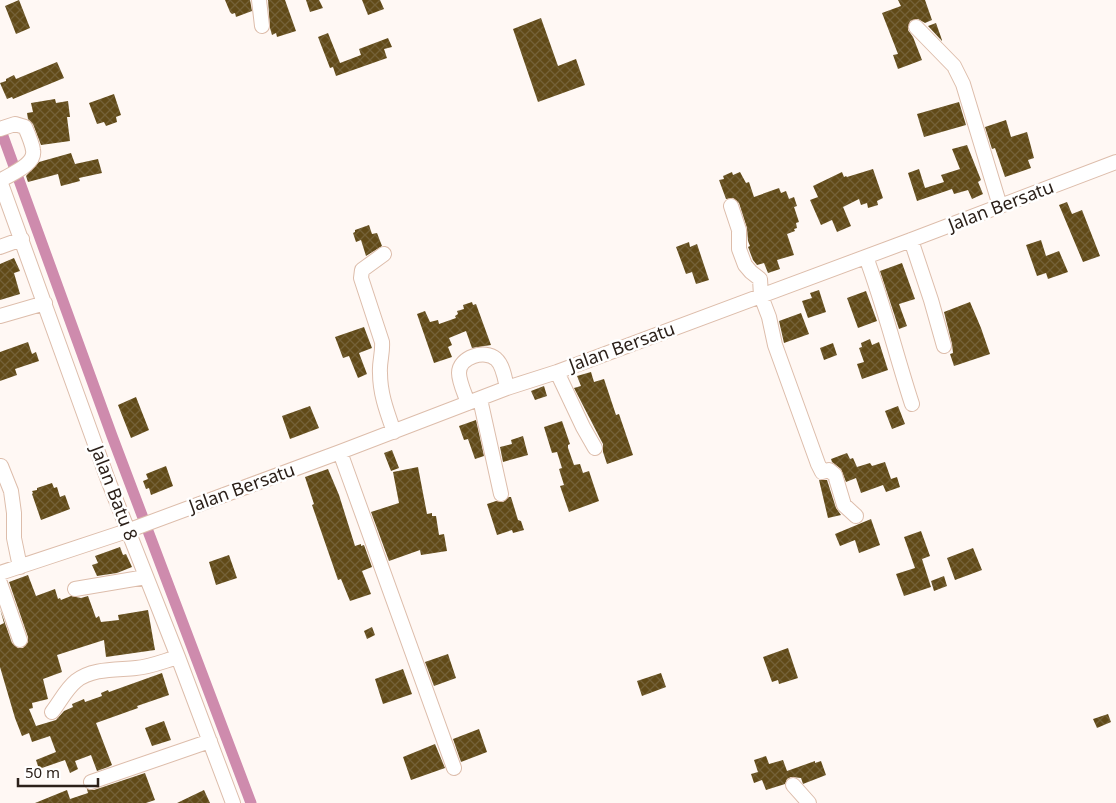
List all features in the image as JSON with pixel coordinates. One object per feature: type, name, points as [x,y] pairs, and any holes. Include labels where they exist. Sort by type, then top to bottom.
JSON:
[{"type":"street","points":[[260,0],[262,26]]},
{"type":"street","points":[[916,27],[954,66],[960,78],[1000,206]]},
{"type":"street","points":[[3,179],[25,166],[34,151],[25,127],[14,124],[4,127]]},
{"type":"street","name":"Jalan Bersatu","points":[[0,573],[131,529],[508,388],[557,372],[762,296],[1116,162]]},
{"type":"street","name":"Jalan Batu 8","points":[[3,179],[45,303],[131,529],[146,578],[233,803]]},
{"type":"street","points":[[731,206],[739,230],[739,249],[745,265],[760,279],[762,296],[775,345],[818,464],[822,472],[829,470],[835,475],[844,505],[856,516]]},
{"type":"street","points":[[0,247],[22,239]]},
{"type":"street","points":[[911,240],[944,346]]},
{"type":"street","points":[[384,254],[362,270],[361,278],[382,342],[379,371],[380,390],[394,432]]},
{"type":"street","points":[[866,257],[888,320],[894,349],[912,404]]},
{"type":"street","points":[[0,316],[45,303]]},
{"type":"street","points":[[501,494],[474,401],[459,371],[461,365],[470,358],[486,353],[494,357],[501,366],[508,388]]},
{"type":"street","points":[[557,372],[583,428],[595,448]]},
{"type":"street","points":[[340,452],[454,768]]},
{"type":"street","points":[[1,466],[11,491],[14,513],[14,538],[20,567]]},
{"type":"street","points":[[76,589],[146,578]]},
{"type":"street","points":[[0,584],[20,640]]},
{"type":"street","points":[[52,712],[76,680],[96,673],[136,668],[178,657]]},
{"type":"street","points":[[91,782],[210,741]]},
{"type":"street","points":[[793,785],[809,803]]},
{"type":"building","points":[[19,0],[30,28],[16,34],[5,6]]},
{"type":"building","points":[[225,0],[250,0],[252,11],[236,17],[235,13],[232,14],[230,12]]},
{"type":"building","points":[[268,0],[285,0],[296,31],[277,37],[276,33],[272,35]]},
{"type":"building","points":[[306,0],[319,0],[323,8],[310,12]]},
{"type":"building","points":[[362,0],[380,0],[384,9],[368,15]]},
{"type":"building","points":[[898,0],[925,0],[932,20],[925,23],[918,19],[910,21],[908,30],[913,37],[922,60],[898,69],[893,55],[898,54],[882,13],[901,6]]},
{"type":"building","points":[[541,18],[558,66],[576,59],[585,85],[538,102],[513,29]]},
{"type":"building","points":[[936,23],[942,40],[942,41],[928,26]]},
{"type":"building","points":[[328,33],[340,63],[361,55],[359,49],[388,38],[392,47],[384,49],[387,58],[336,76],[333,67],[330,68],[318,37]]},
{"type":"building","points":[[57,62],[64,78],[13,99],[12,97],[7,99],[0,83],[14,75],[16,79]]},
{"type":"building","points":[[114,94],[121,115],[116,117],[117,122],[106,126],[104,122],[97,124],[89,103]]},
{"type":"building","points":[[55,99],[56,103],[68,101],[70,117],[67,117],[70,141],[41,145],[27,113],[33,112],[31,103]]},
{"type":"building","points":[[959,102],[966,125],[924,137],[917,114]]},
{"type":"building","points":[[1006,120],[1011,137],[1027,132],[1034,158],[1028,160],[1031,168],[1005,177],[995,148],[992,149],[985,127]]},
{"type":"building","points":[[967,145],[981,180],[978,182],[983,194],[972,199],[968,190],[954,194],[952,189],[917,201],[908,173],[919,169],[925,188],[944,182],[941,175],[960,169],[952,149]]},
{"type":"building","points":[[71,153],[75,164],[98,159],[102,173],[79,178],[80,181],[61,186],[58,174],[28,182],[26,176],[39,162]]},
{"type":"building","points":[[873,169],[883,198],[877,201],[878,205],[868,208],[867,203],[861,205],[859,199],[843,207],[851,226],[837,232],[832,220],[821,225],[810,200],[818,197],[813,186],[842,172],[844,177],[847,177]]},
{"type":"building","points":[[732,172],[733,175],[740,172],[746,183],[749,182],[754,197],[779,188],[781,193],[786,191],[789,199],[794,197],[797,206],[794,207],[799,222],[796,223],[797,228],[794,229],[795,231],[787,234],[794,255],[777,260],[780,269],[768,273],[764,263],[757,265],[753,260],[748,247],[750,246],[747,228],[739,203],[733,198],[726,199],[719,180],[724,179],[723,176]]},
{"type":"building","points":[[1067,202],[1072,214],[1082,210],[1100,256],[1083,262],[1059,205]]},
{"type":"building","points":[[369,225],[372,234],[377,233],[382,246],[366,256],[361,240],[356,242],[353,233],[355,230]]},
{"type":"building","points":[[1041,240],[1046,256],[1059,251],[1068,272],[1048,279],[1046,273],[1037,276],[1026,245]]},
{"type":"building","points":[[689,242],[690,247],[697,244],[709,280],[696,284],[692,272],[686,274],[676,247]]},
{"type":"building","points":[[14,258],[20,271],[14,273],[20,294],[0,300],[0,264]]},
{"type":"building","points":[[902,263],[915,299],[899,304],[907,326],[899,329],[880,271]]},
{"type":"building","points":[[819,290],[826,312],[808,318],[802,301],[812,298],[810,293]]},
{"type":"building","points":[[866,291],[877,321],[858,328],[847,298]]},
{"type":"building","points":[[472,302],[473,305],[476,304],[491,345],[472,348],[466,331],[449,338],[452,345],[448,347],[452,357],[434,363],[417,314],[425,311],[430,322],[438,320],[439,324],[456,318],[457,311],[464,309],[463,305]]},
{"type":"building","points":[[970,302],[990,354],[954,366],[950,354],[953,353],[952,344],[944,312]]},
{"type":"building","points":[[801,313],[809,334],[784,343],[779,321]]},
{"type":"building","points":[[364,327],[372,348],[359,353],[367,374],[358,378],[349,356],[343,358],[335,337]]},
{"type":"building","points":[[870,339],[872,345],[879,342],[888,370],[862,379],[857,364],[864,362],[859,348],[862,347],[861,343]]},
{"type":"building","points":[[28,342],[32,354],[36,352],[39,361],[15,369],[17,375],[0,381],[0,352]]},
{"type":"building","points":[[833,343],[837,355],[824,360],[820,348]]},
{"type":"building","points":[[591,372],[594,382],[604,379],[616,415],[619,414],[633,455],[607,464],[603,452],[603,444],[574,388],[581,386],[577,376]]},
{"type":"building","points":[[544,386],[547,396],[535,400],[531,391]]},
{"type":"building","points":[[136,397],[149,430],[131,438],[118,405]]},
{"type":"building","points":[[310,406],[319,428],[290,439],[282,416]]},
{"type":"building","points":[[898,406],[905,424],[892,429],[885,411]]},
{"type":"building","points":[[476,420],[484,456],[475,459],[468,439],[464,440],[459,426]]},
{"type":"building","points":[[562,421],[570,444],[568,448],[574,465],[580,464],[583,473],[589,471],[599,501],[569,512],[560,486],[564,485],[559,469],[562,468],[557,452],[552,453],[544,427]]},
{"type":"building","points":[[523,436],[528,455],[503,462],[500,447],[512,444],[511,440]]},
{"type":"building","points":[[392,450],[399,468],[391,471],[384,453]]},
{"type":"building","points":[[847,453],[850,459],[853,458],[857,467],[870,463],[872,466],[885,462],[891,479],[897,477],[900,487],[886,492],[883,485],[861,493],[856,478],[846,482],[841,469],[832,462],[831,459]]},
{"type":"building","points":[[166,466],[173,486],[151,495],[149,488],[146,489],[143,481],[148,479],[146,474]]},
{"type":"building","points":[[418,467],[427,514],[432,513],[432,516],[436,516],[439,535],[444,534],[447,551],[421,555],[420,550],[389,561],[371,512],[399,503],[393,472]]},
{"type":"building","points":[[328,469],[339,495],[355,546],[364,545],[372,567],[362,571],[371,594],[350,601],[341,579],[338,580],[312,505],[314,504],[305,477]]},
{"type":"building","points":[[819,480],[827,480],[836,508],[841,515],[828,518]]},
{"type":"building","points":[[52,483],[54,488],[57,487],[60,497],[65,495],[70,509],[41,520],[32,491]]},
{"type":"building","points":[[511,497],[518,520],[521,521],[524,530],[513,533],[512,530],[497,535],[487,504],[496,501],[503,502]]},
{"type":"building","points":[[871,519],[880,545],[859,553],[855,540],[840,546],[835,534]]},
{"type":"building","points":[[921,531],[930,556],[922,559],[931,587],[904,596],[896,574],[915,568],[904,537]]},
{"type":"building","points":[[120,547],[123,555],[126,554],[132,567],[117,573],[97,576],[92,565],[98,563],[95,556]]},
{"type":"building","points":[[973,548],[982,570],[955,580],[947,558]]},
{"type":"building","points":[[229,555],[237,578],[216,585],[209,562]]},
{"type":"building","points":[[28,575],[36,596],[55,589],[58,599],[60,598],[61,600],[71,596],[81,598],[88,596],[96,618],[99,616],[101,622],[119,620],[118,615],[148,610],[155,650],[106,657],[104,640],[57,655],[62,672],[43,679],[48,699],[32,703],[33,708],[29,709],[36,726],[56,720],[64,711],[73,707],[72,704],[84,699],[85,702],[102,696],[101,693],[108,690],[109,692],[162,673],[169,695],[96,723],[112,765],[108,767],[97,771],[91,755],[75,761],[78,769],[70,773],[65,760],[39,769],[36,760],[56,752],[50,736],[32,742],[29,733],[22,736],[0,667],[0,625],[4,623],[0,609],[12,643],[18,648],[23,648],[28,642],[28,637],[9,582]]},
{"type":"building","points":[[944,576],[947,586],[934,591],[931,581]]},
{"type":"building","points":[[372,627],[375,635],[367,639],[364,631]]},
{"type":"building","points":[[788,648],[798,678],[779,684],[778,680],[772,682],[763,657]]},
{"type":"building","points":[[448,654],[456,678],[434,686],[425,662]]},
{"type":"building","points":[[403,669],[412,694],[383,704],[375,679]]},
{"type":"building","points":[[661,673],[666,687],[642,696],[637,681]]},
{"type":"building","points":[[1108,714],[1111,722],[1097,728],[1093,719]]},
{"type":"building","points":[[164,721],[171,740],[152,746],[145,728]]},
{"type":"building","points":[[479,729],[487,752],[461,762],[453,739]]},
{"type":"building","points":[[435,744],[445,768],[411,780],[403,757]]},
{"type":"building","points":[[766,756],[769,764],[783,760],[787,771],[815,761],[815,763],[821,761],[826,775],[803,784],[801,778],[791,777],[787,779],[785,784],[766,790],[762,780],[754,783],[751,774],[758,772],[754,760]]},
{"type":"building","points":[[145,773],[155,800],[146,803],[35,803],[67,790],[70,799],[88,793],[87,789],[94,790]]},
{"type":"building","points":[[204,790],[210,803],[177,803]]},
{"type":"waterway","points":[[0,128],[112,436],[251,803]]}]
